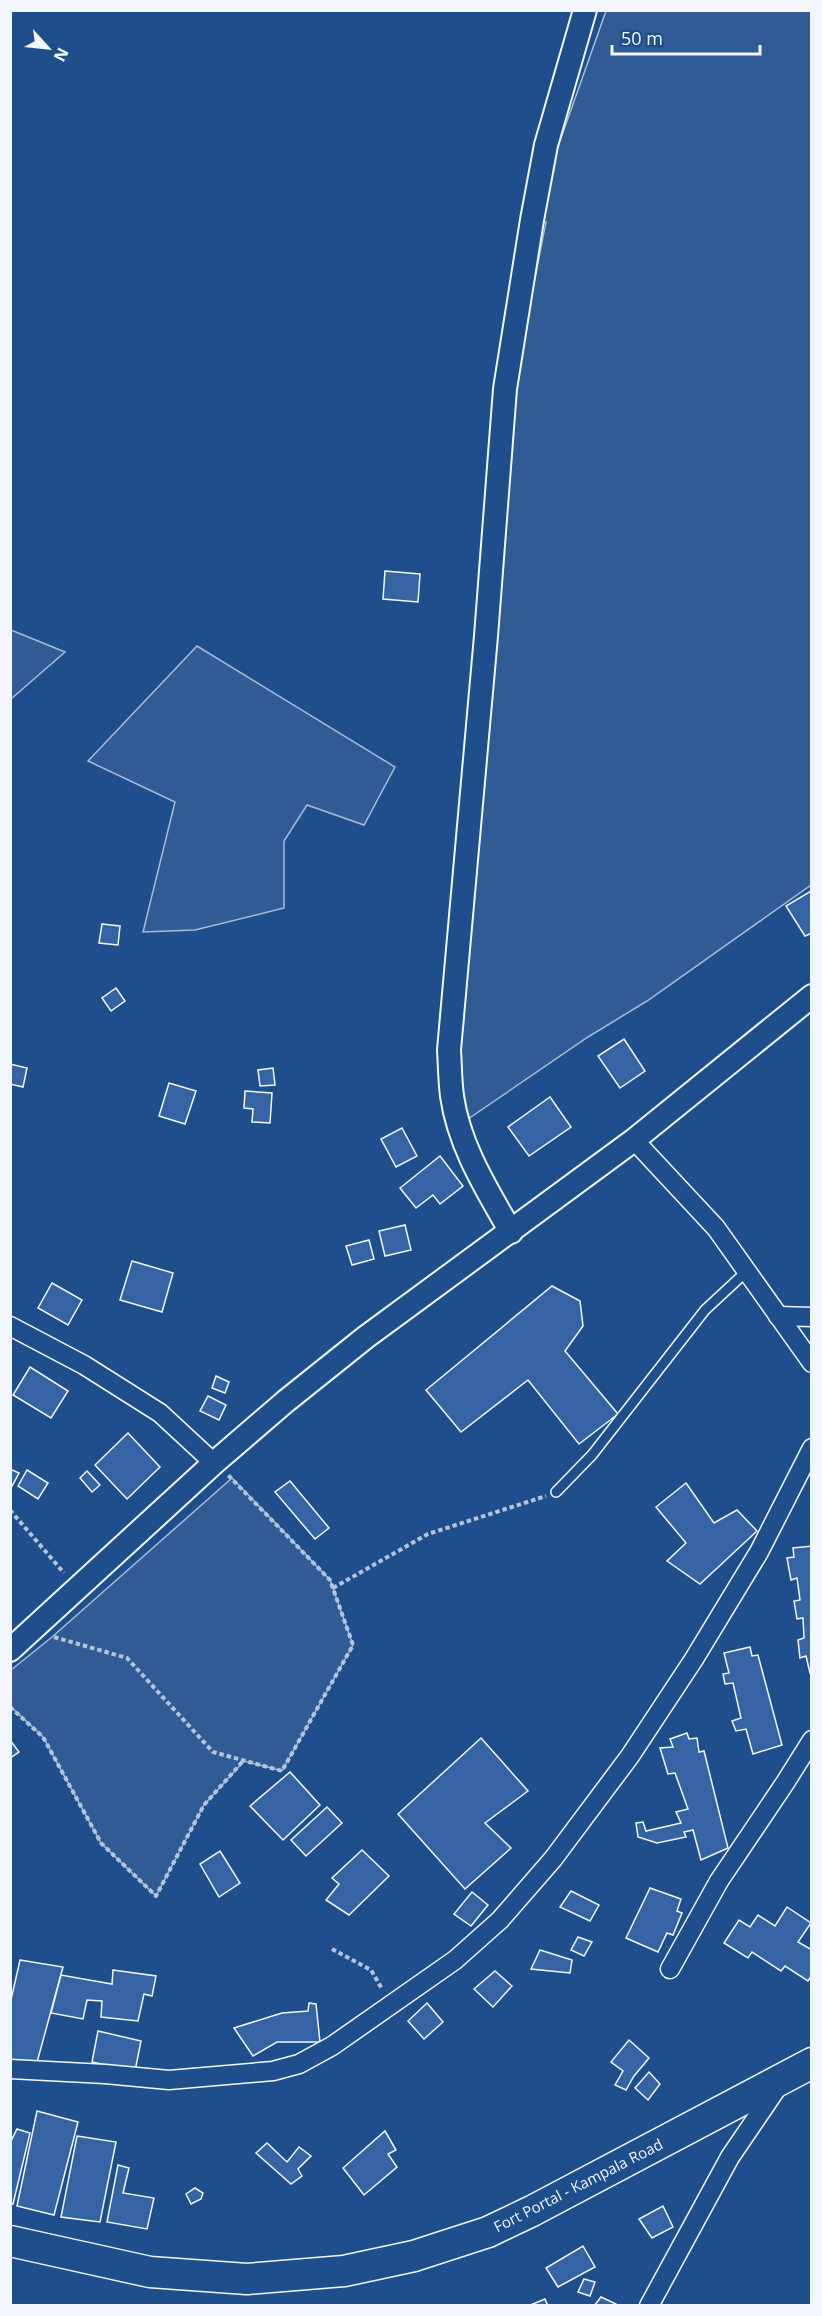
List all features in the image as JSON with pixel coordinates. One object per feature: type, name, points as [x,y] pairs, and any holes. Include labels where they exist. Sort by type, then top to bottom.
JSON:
[{"type":"highway","name":"Fort Portal - Kampala Road","points":[[10,2241],[150,2271],[247,2278],[344,2271],[402,2259],[488,2232],[532,2211],[812,2062]]},
{"type":"street","points":[[511,1232],[476,1170],[462,1134],[452,1098],[449,1050],[486,636],[505,389],[546,145],[585,10]]},
{"type":"street","points":[[10,1650],[213,1463],[366,1337],[634,1140],[812,996]]},
{"type":"street","points":[[634,1140],[716,1228],[812,1363]]},
{"type":"street","points":[[778,1316],[812,1317]]},
{"type":"street","points":[[10,1326],[84,1365],[160,1413],[213,1463]]},
{"type":"street","points":[[10,2069],[169,2080],[273,2071],[299,2064],[332,2046],[455,1960],[500,1920],[553,1858],[590,1811],[649,1727],[747,1571],[812,1448]]},
{"type":"street","points":[[670,1969],[719,1881],[812,1740]]},
{"type":"street","points":[[649,2306],[730,2157],[785,2077]]},
{"type":"lane","points":[[556,1492],[610,1432],[662,1362],[705,1310],[748,1270]]},
{"type":"path","points":[[33,1630],[127,1658],[213,1752],[282,1771],[353,1645],[330,1580],[232,1478],[213,1463]]},
{"type":"path","points":[[333,1588],[428,1534],[556,1492]]},
{"type":"path","points":[[10,1510],[78,1589]]},
{"type":"path","points":[[10,1707],[44,1737],[101,1843],[156,1896],[204,1805],[244,1760]]},
{"type":"path","points":[[332,1949],[371,1970],[390,2006]]},
{"type":"shaded area","points":[[606,11],[811,11],[811,885],[647,1001],[588,1037],[468,1119],[454,1062],[503,441],[546,222],[532,220]]},
{"type":"shaded area","points":[[11,630],[65,652],[10,699]]},
{"type":"shaded area","points":[[197,646],[395,767],[364,825],[307,805],[284,841],[284,908],[195,930],[143,932],[175,802],[88,761]]},
{"type":"shaded area","points":[[232,1478],[330,1580],[353,1645],[282,1771],[244,1761],[204,1805],[156,1896],[101,1843],[43,1737],[11,1707],[11,1670],[52,1637]]},
{"type":"building","points":[[385,571],[420,574],[418,602],[383,599]]},
{"type":"building","points":[[811,891],[812,933],[805,936],[786,906]]},
{"type":"building","points":[[102,924],[120,926],[118,945],[99,943]]},
{"type":"building","points":[[116,988],[125,1001],[111,1011],[102,998]]},
{"type":"building","points":[[624,1039],[645,1071],[620,1088],[598,1056]]},
{"type":"building","points":[[10,1064],[27,1068],[23,1087],[10,1084]]},
{"type":"building","points":[[273,1068],[275,1085],[260,1086],[258,1070]]},
{"type":"building","points":[[169,1083],[196,1091],[185,1124],[159,1116]]},
{"type":"building","points":[[245,1091],[272,1093],[270,1123],[252,1122],[253,1109],[244,1108]]},
{"type":"building","points":[[550,1097],[571,1127],[529,1156],[508,1127]]},
{"type":"building","points":[[402,1128],[417,1156],[396,1167],[381,1139]]},
{"type":"building","points":[[440,1156],[463,1186],[440,1204],[433,1195],[416,1208],[400,1188]]},
{"type":"building","points":[[405,1225],[411,1250],[385,1256],[379,1231]]},
{"type":"building","points":[[369,1240],[374,1259],[352,1265],[346,1246]]},
{"type":"building","points":[[132,1261],[173,1273],[162,1312],[120,1300]]},
{"type":"building","points":[[52,1283],[82,1300],[68,1325],[38,1308]]},
{"type":"building","points":[[552,1286],[580,1301],[583,1326],[565,1351],[618,1414],[579,1444],[528,1380],[461,1432],[426,1390]]},
{"type":"building","points":[[30,1367],[68,1391],[51,1418],[13,1395]]},
{"type":"building","points":[[216,1376],[229,1382],[225,1393],[212,1388]]},
{"type":"building","points":[[208,1396],[226,1405],[219,1420],[200,1411]]},
{"type":"building","points":[[128,1433],[160,1467],[127,1499],[95,1465]]},
{"type":"building","points":[[10,1469],[19,1473],[11,1488],[10,1488]]},
{"type":"building","points":[[27,1470],[48,1483],[38,1499],[18,1486]]},
{"type":"building","points":[[87,1471],[100,1485],[92,1492],[80,1478]]},
{"type":"building","points":[[290,1481],[329,1528],[315,1539],[275,1492]]},
{"type":"building","points":[[686,1483],[714,1523],[737,1510],[757,1531],[700,1584],[667,1561],[686,1543],[656,1507]]},
{"type":"building","points":[[812,1546],[812,1673],[810,1673],[806,1656],[800,1658],[798,1640],[804,1638],[803,1618],[797,1619],[794,1601],[800,1600],[797,1578],[791,1580],[787,1558],[794,1557],[793,1548]]},
{"type":"building","points":[[750,1647],[752,1656],[758,1655],[782,1745],[753,1754],[746,1729],[736,1731],[732,1721],[741,1718],[733,1683],[725,1684],[723,1674],[729,1673],[724,1653]]},
{"type":"building","points":[[687,1733],[689,1739],[697,1738],[699,1752],[704,1751],[728,1848],[701,1860],[693,1830],[684,1832],[686,1837],[657,1843],[638,1837],[636,1823],[643,1822],[646,1831],[681,1823],[676,1812],[688,1809],[675,1773],[668,1774],[660,1748],[673,1747],[670,1739]]},
{"type":"building","points":[[481,1738],[528,1791],[485,1823],[511,1848],[465,1889],[398,1814]]},
{"type":"building","points":[[10,1740],[19,1752],[10,1758]]},
{"type":"building","points":[[290,1772],[320,1805],[283,1840],[250,1806]]},
{"type":"building","points":[[327,1807],[342,1823],[306,1856],[291,1840]]},
{"type":"building","points":[[362,1850],[389,1876],[349,1915],[326,1900],[339,1884],[332,1878]]},
{"type":"building","points":[[220,1851],[240,1883],[219,1897],[200,1864]]},
{"type":"building","points":[[650,1888],[681,1899],[677,1911],[682,1913],[673,1935],[667,1933],[658,1952],[626,1938]]},
{"type":"building","points":[[571,1891],[599,1905],[590,1921],[560,1907]]},
{"type":"building","points":[[472,1892],[488,1905],[471,1926],[454,1914]]},
{"type":"building","points":[[787,1907],[811,1923],[798,1942],[812,1950],[812,1975],[808,1981],[785,1966],[781,1971],[752,1952],[748,1958],[724,1943],[739,1920],[750,1927],[758,1915],[775,1926]]},
{"type":"building","points":[[578,1937],[592,1942],[584,1956],[571,1950]]},
{"type":"building","points":[[540,1950],[572,1960],[570,1973],[531,1969]]},
{"type":"building","points":[[20,1960],[63,1967],[36,2066],[10,2063],[10,2004]]},
{"type":"building","points":[[113,1970],[156,1976],[152,1996],[144,1994],[138,2021],[101,2017],[102,2001],[87,2000],[83,2019],[51,2013],[61,1975],[112,1984]]},
{"type":"building","points":[[495,1971],[512,1986],[493,2007],[474,1989]]},
{"type":"building","points":[[309,2003],[316,2004],[320,2042],[277,2042],[253,2056],[234,2028],[282,2013],[308,2011]]},
{"type":"building","points":[[427,2003],[443,2022],[424,2039],[408,2021]]},
{"type":"building","points":[[98,2031],[141,2041],[135,2071],[92,2062]]},
{"type":"building","points":[[629,2040],[649,2058],[626,2090],[615,2085],[623,2071],[611,2062]]},
{"type":"building","points":[[649,2072],[660,2084],[648,2100],[635,2088]]},
{"type":"building","points":[[37,2111],[78,2122],[54,2215],[17,2206]]},
{"type":"building","points":[[17,2129],[30,2133],[13,2204],[10,2204],[10,2143]]},
{"type":"building","points":[[385,2131],[396,2150],[388,2154],[397,2167],[364,2195],[343,2168]]},
{"type":"building","points":[[77,2136],[116,2142],[100,2222],[61,2217]]},
{"type":"building","points":[[267,2143],[287,2162],[299,2147],[311,2156],[298,2169],[302,2176],[291,2184],[256,2153]]},
{"type":"building","points":[[118,2165],[129,2168],[123,2193],[154,2198],[147,2229],[107,2222]]},
{"type":"building","points":[[195,2188],[203,2193],[201,2199],[191,2204],[186,2194]]},
{"type":"building","points":[[663,2206],[673,2227],[652,2238],[639,2219]]},
{"type":"building","points":[[583,2246],[595,2267],[558,2287],[546,2268]]},
{"type":"building","points":[[584,2279],[595,2282],[590,2296],[578,2292]]},
{"type":"building","points":[[601,2297],[616,2304],[616,2306],[594,2306]]},
{"type":"building","points":[[545,2299],[548,2306],[528,2306]]}]
